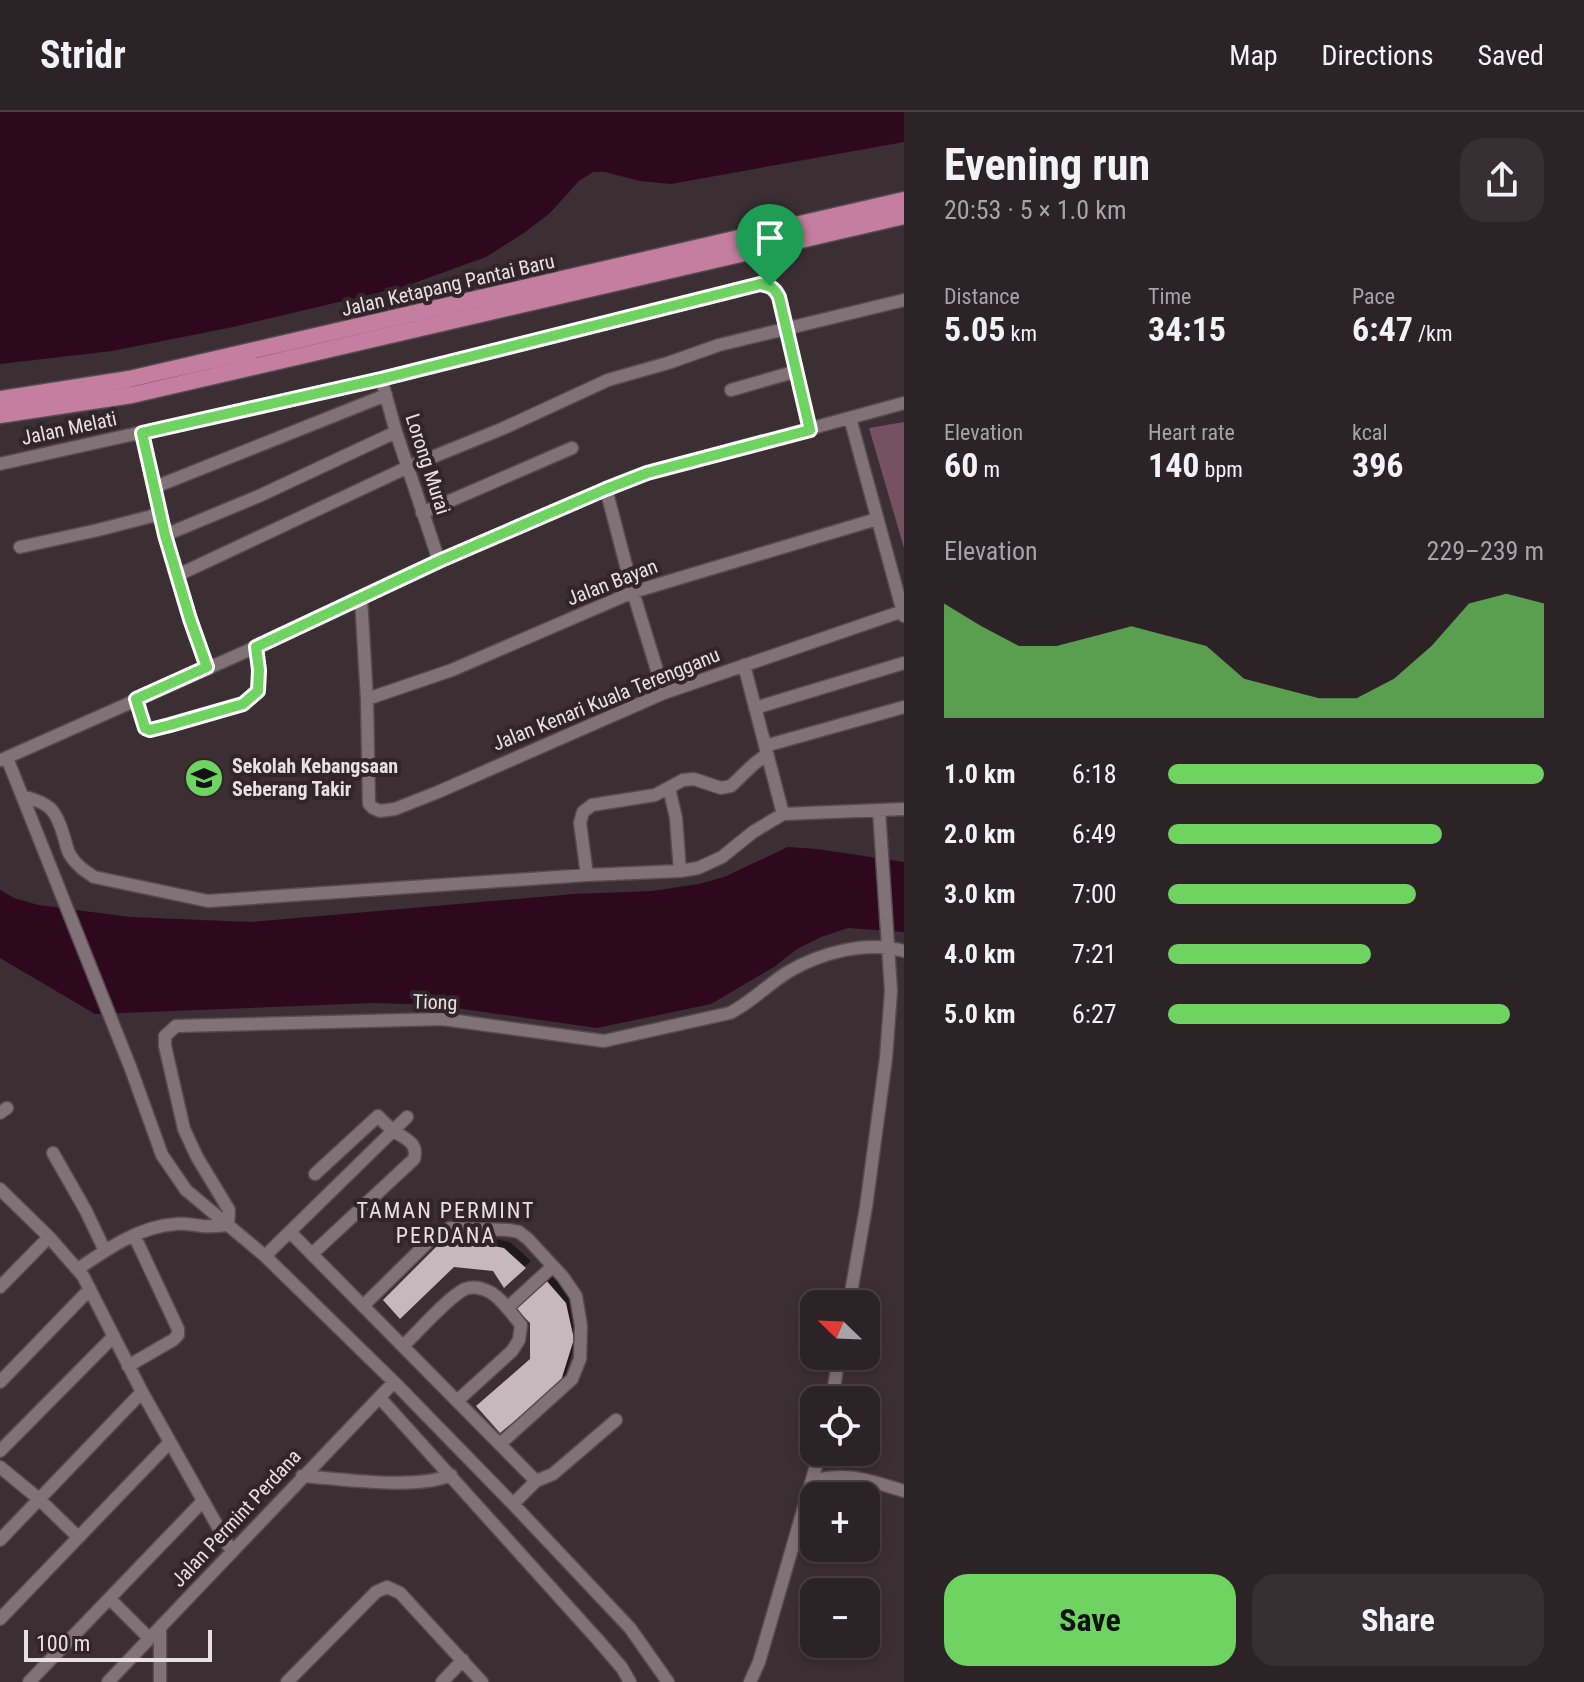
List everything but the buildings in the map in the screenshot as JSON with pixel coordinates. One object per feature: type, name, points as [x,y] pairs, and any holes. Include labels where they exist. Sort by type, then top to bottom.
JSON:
[{"type":"main road","name":"Jalan Ketapang Pantai Baru","points":[[0,399],[129,379],[904,200]]},
{"type":"main road","name":"Jalan Ketapang Pantai Baru","points":[[0,415],[132,395],[904,216]]},
{"type":"street","name":"Jalan Melati","points":[[0,464],[381,379],[760,284],[775,289],[787,329]]},
{"type":"street","points":[[178,575],[408,467],[504,428],[608,380],[719,345],[904,300]]},
{"type":"street","points":[[787,329],[810,430]]},
{"type":"street","points":[[731,390],[797,371]]},
{"type":"street","name":"Lorong Murai","points":[[381,379],[439,561]]},
{"type":"street","points":[[155,487],[386,395]]},
{"type":"street","points":[[668,1682],[630,1628],[394,1382],[265,1256],[186,1190],[162,1155],[22,796],[3,759],[256,647],[439,561],[606,489],[647,473],[904,403]]},
{"type":"street","points":[[850,418],[903,614]]},
{"type":"street","points":[[165,535],[259,496],[396,432]]},
{"type":"street","points":[[142,433],[165,535],[207,667]]},
{"type":"street","points":[[422,513],[572,448]]},
{"type":"street","points":[[606,489],[664,693]]},
{"type":"street","points":[[20,547],[160,514]]},
{"type":"street","name":"Jalan Bayan","points":[[367,699],[452,670],[633,592],[877,519]]},
{"type":"street","points":[[361,598],[367,699]]},
{"type":"street","name":"Jalan Kenari Kuala Terengganu","points":[[367,699],[369,804],[380,811],[395,809],[664,693],[903,614]]},
{"type":"street","points":[[136,699],[145,728],[150,730],[243,704],[258,691],[256,647]]},
{"type":"street","points":[[755,708],[904,663]]},
{"type":"street","points":[[744,665],[783,814]]},
{"type":"street","points":[[587,875],[580,823],[583,812],[592,805],[655,795],[683,780],[694,779],[721,788],[731,786],[766,750],[904,707]]},
{"type":"street","points":[[669,788],[676,818],[680,871]]},
{"type":"street","points":[[22,796],[39,800],[50,807],[58,817],[70,855],[94,877],[199,900],[680,871],[698,868],[722,857],[753,832],[783,814],[904,809]]},
{"type":"street","points":[[851,1290],[886,1058],[891,991],[879,810]]},
{"type":"street","points":[[889,940],[904,951]]},
{"type":"street","name":"Tiong","points":[[228,1225],[229,1210],[184,1129],[165,1046],[165,1036],[176,1026],[442,1019],[604,1041],[730,1013],[749,1003],[785,974],[816,957],[889,940]]},
{"type":"street","points":[[312,1254],[414,1159],[416,1153],[412,1143],[393,1131],[378,1116],[315,1174]]},
{"type":"street","points":[[265,1256],[407,1117]]},
{"type":"street","points":[[53,1153],[105,1251]]},
{"type":"street","points":[[0,1189],[78,1269],[142,1392],[232,1552]]},
{"type":"street","points":[[78,1269],[134,1235],[164,1225],[228,1225]]},
{"type":"street","points":[[363,1306],[429,1241],[450,1228],[519,1232],[528,1239],[572,1289],[579,1305],[580,1359],[572,1379],[500,1444]]},
{"type":"street","points":[[290,1232],[536,1481]]},
{"type":"street","points":[[128,1366],[178,1335],[178,1329],[134,1235]]},
{"type":"street","points":[[2,1280],[49,1237]]},
{"type":"street","points":[[507,1308],[552,1267]]},
{"type":"street","points":[[403,1346],[455,1296],[468,1288],[477,1287],[490,1292],[507,1308],[521,1325],[519,1340],[512,1351],[457,1401]]},
{"type":"street","points":[[0,1382],[90,1289]]},
{"type":"street","points":[[0,1451],[113,1337]]},
{"type":"street","name":"Jalan Permint Perdana","points":[[108,1682],[394,1382]]},
{"type":"street","points":[[0,1540],[142,1392]]},
{"type":"street","points":[[380,1398],[622,1668],[630,1682]]},
{"type":"street","points":[[513,1504],[536,1481],[553,1474],[616,1420]]},
{"type":"street","points":[[0,1619],[170,1442]]},
{"type":"street","points":[[750,1682],[759,1662],[816,1466]]},
{"type":"street","points":[[0,1467],[78,1537]]},
{"type":"street","points":[[302,1476],[412,1482],[438,1480],[451,1475]]},
{"type":"street","points":[[812,1481],[829,1476],[860,1477],[904,1491]]},
{"type":"street","points":[[29,1682],[203,1501]]},
{"type":"street","points":[[287,1682],[376,1592],[387,1587],[400,1593],[482,1682]]},
{"type":"street","points":[[110,1599],[149,1638]]},
{"type":"street","points":[[160,1628],[160,1682]]},
{"type":"street","points":[[442,1682],[463,1660]]},
{"type":"shaded area","points":[[0,112],[904,112],[904,142],[671,184],[593,172],[579,181],[550,213],[486,257],[403,287],[233,327],[112,351],[0,364]]},
{"type":"shaded area","points":[[904,422],[904,548],[869,428]]},
{"type":"shaded area","points":[[788,847],[904,862],[904,932],[848,928],[797,949],[774,967],[711,1004],[597,1028],[435,1005],[373,1003],[95,1014],[0,958],[0,890],[38,905],[130,917],[250,922],[574,894],[652,891],[724,877]]},
{"type":"place","name":"Sekolah Kebangsaan Seberang Takir","points":[[204,778]]},
{"type":"district","name":"TAMAN PERMINT PERDANA","points":[[446,1222]]},
{"type":"route","points":[[760,284],[770,286],[779,297],[810,430],[647,473],[439,561],[256,647],[258,691],[243,704],[150,730],[145,728],[136,699],[207,667],[165,535],[142,433],[381,379],[760,284]]}]
